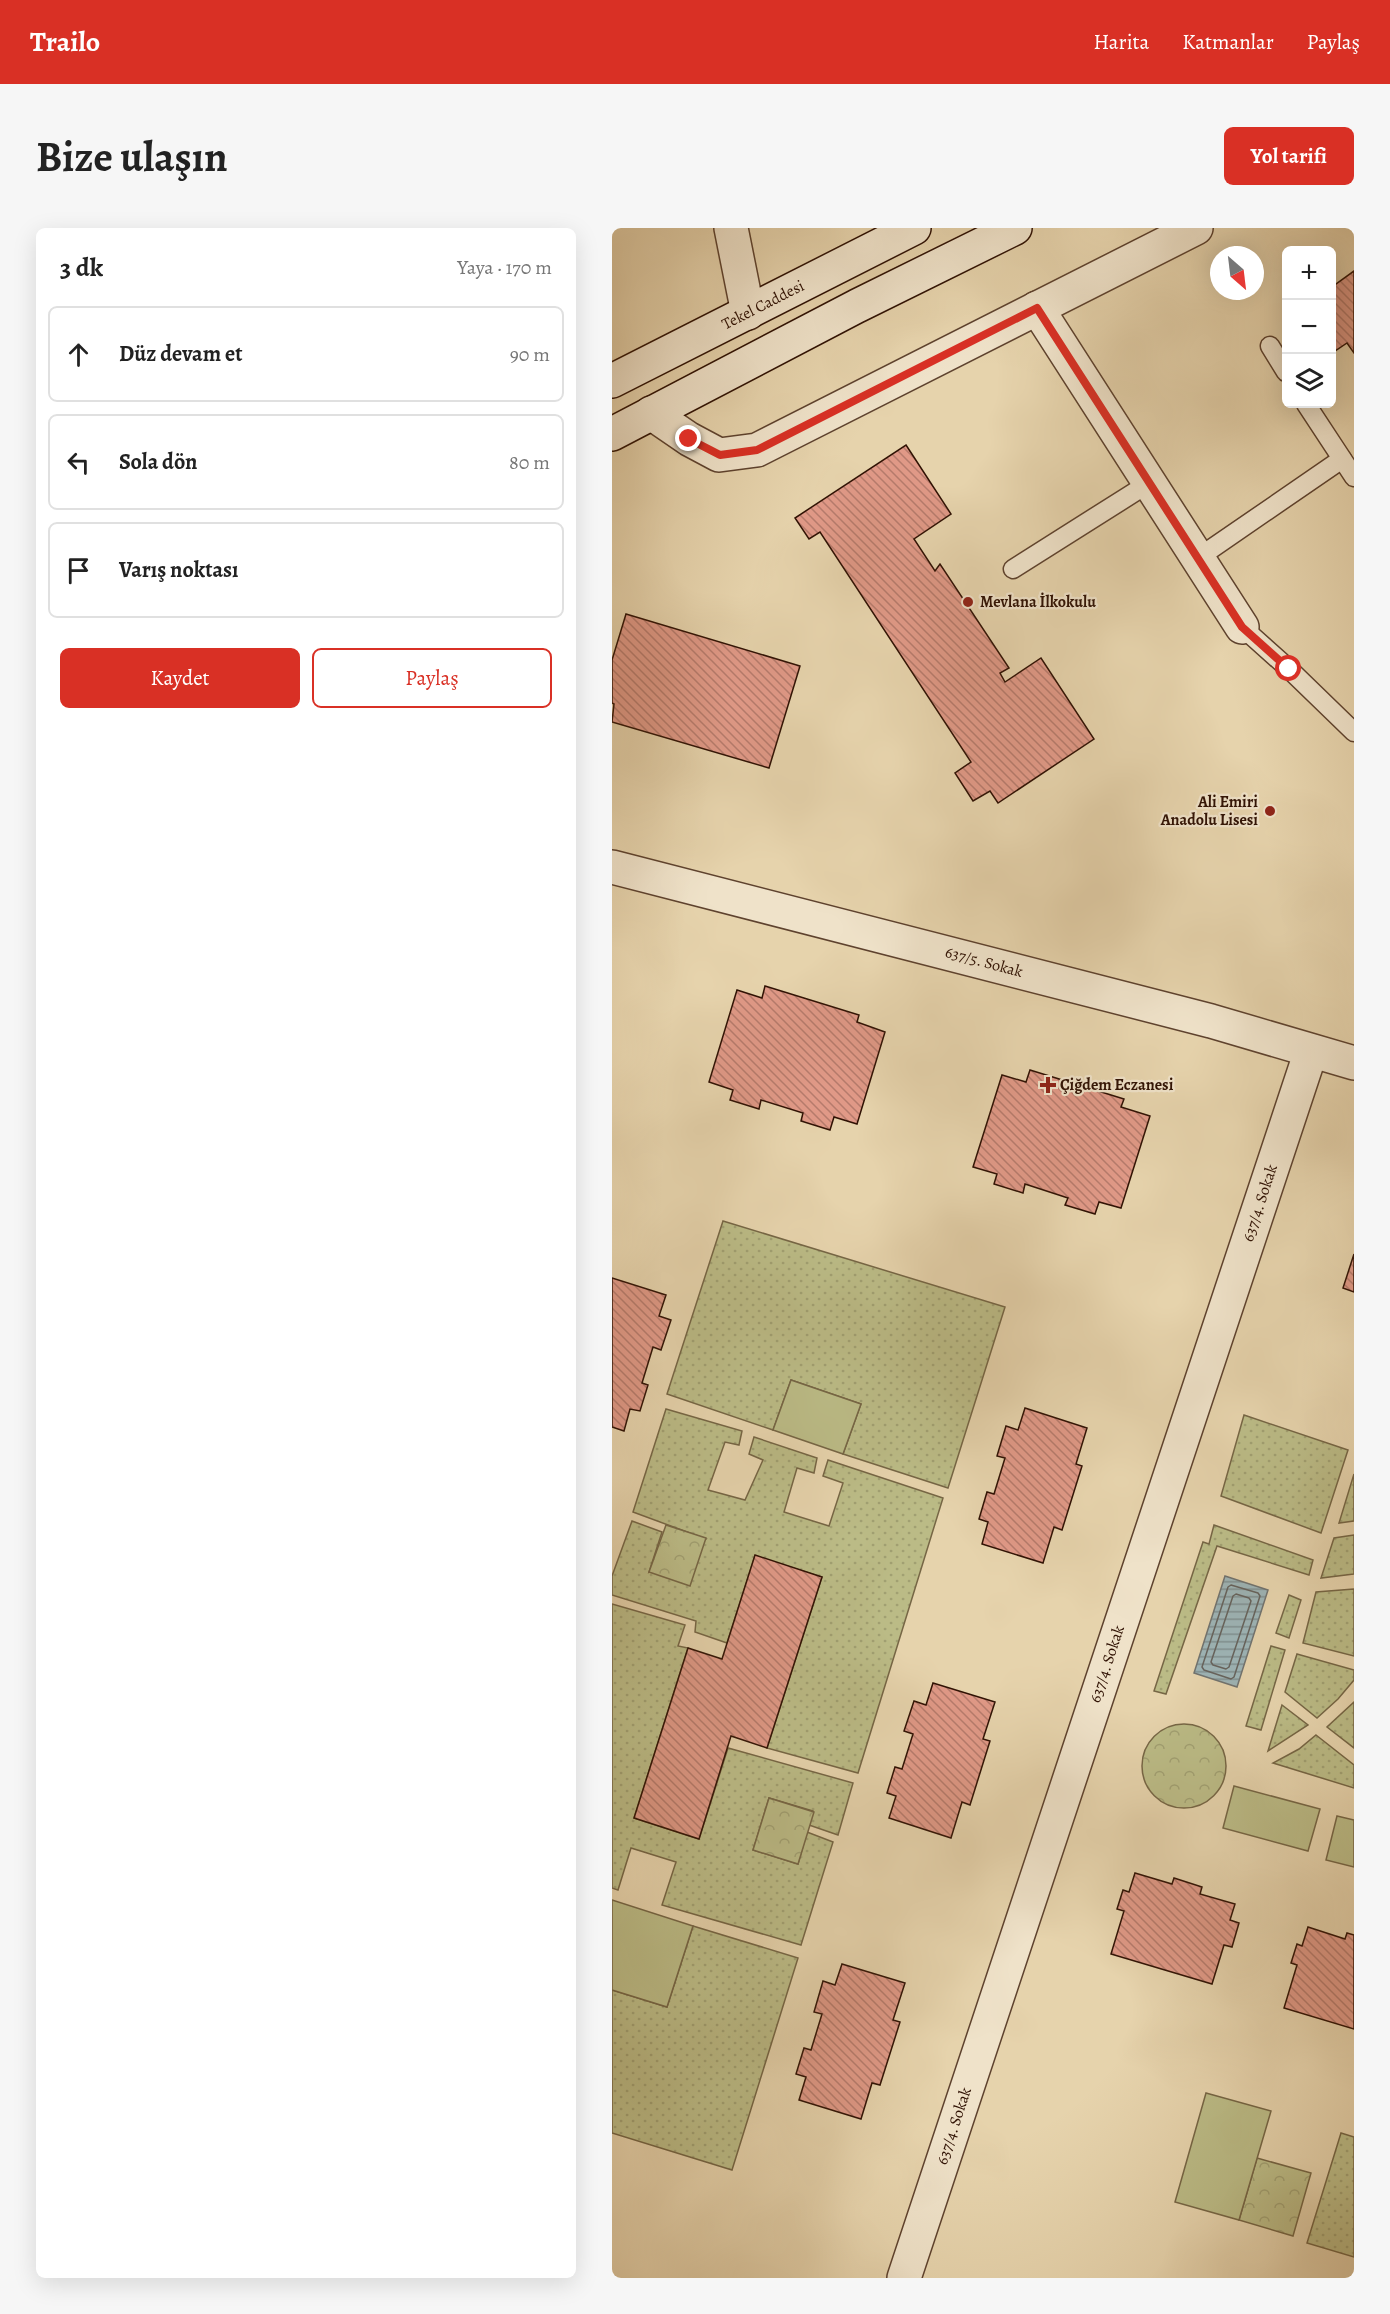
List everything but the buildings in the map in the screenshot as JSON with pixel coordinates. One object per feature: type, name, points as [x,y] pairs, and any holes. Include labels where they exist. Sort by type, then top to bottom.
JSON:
[{"type":"street","points":[[730,228],[748,313]]},
{"type":"street","name":"Tekel Caddesi","points":[[612,381],[914,228]]},
{"type":"street","points":[[612,434],[1015,228]]},
{"type":"street","points":[[651,413],[689,439],[720,455],[757,450],[1196,228]]},
{"type":"street","points":[[1037,308],[1242,627]]},
{"type":"street","name":"637/5. Sokak","points":[[614,876],[1211,1021],[1354,1064]]},
{"type":"street","name":"637/4. Sokak","points":[[904,2278],[1311,1051]]},
{"type":"lane","points":[[1270,346],[1282,364]]},
{"type":"lane","points":[[1309,408],[1354,477]]},
{"type":"lane","points":[[1198,558],[1342,459]]},
{"type":"lane","points":[[1013,569],[1149,483]]},
{"type":"lane","points":[[1242,627],[1354,732]]},
{"type":"green space","points":[[723,1221],[1005,1307],[948,1488],[843,1454],[861,1404],[791,1380],[773,1430],[667,1394]]},
{"type":"green space","points":[[791,1380],[861,1404],[843,1454],[773,1430]]},
{"type":"green space","points":[[666,1409],[742,1431],[739,1445],[725,1442],[708,1490],[745,1500],[763,1460],[749,1454],[754,1437],[817,1458],[814,1473],[797,1468],[784,1512],[829,1526],[843,1483],[823,1476],[828,1460],[943,1498],[858,1773],[767,1748],[822,1577],[755,1556],[727,1643],[695,1632],[696,1621],[612,1595],[612,1576],[632,1521],[662,1532],[649,1572],[706,1539],[633,1512]]},
{"type":"green space","points":[[1244,1415],[1348,1450],[1321,1533],[1221,1496]]},
{"type":"green space","points":[[1354,1474],[1354,1521],[1339,1523]]},
{"type":"green space","points":[[666,1525],[706,1538],[690,1586],[649,1572]]},
{"type":"green space","points":[[1214,1525],[1313,1560],[1309,1575],[1217,1546],[1166,1694],[1154,1691],[1203,1542],[1209,1544]]},
{"type":"green space","points":[[1354,1535],[1354,1574],[1321,1578],[1334,1538]]},
{"type":"green space","points":[[1354,1589],[1354,1656],[1303,1643],[1316,1592]]},
{"type":"green space","points":[[1289,1595],[1301,1600],[1289,1638],[1276,1633]]},
{"type":"green space","points":[[612,1604],[685,1625],[678,1646],[688,1648],[634,1818],[699,1839],[728,1748],[853,1783],[838,1835],[809,1825],[813,1811],[769,1798],[753,1850],[798,1864],[807,1832],[833,1842],[801,1945],[662,1905],[676,1862],[631,1848],[618,1890],[612,1888]]},
{"type":"green space","points":[[1271,1646],[1285,1650],[1261,1730],[1246,1726]]},
{"type":"green space","points":[[1297,1654],[1354,1670],[1354,1680],[1317,1718],[1285,1692]]},
{"type":"green space","points":[[1354,1702],[1354,1748],[1327,1727]]},
{"type":"green space","points":[[1282,1705],[1308,1725],[1268,1751]]},
{"type":"green space","points":[[1184,1724],[1207,1731],[1219,1743],[1226,1766],[1219,1789],[1207,1801],[1184,1808],[1161,1801],[1149,1789],[1142,1766],[1149,1743],[1161,1731]]},
{"type":"green space","points":[[1316,1735],[1354,1765],[1354,1788],[1273,1763],[1299,1749]]},
{"type":"green space","points":[[1234,1786],[1320,1809],[1308,1851],[1223,1828]]},
{"type":"green space","points":[[769,1798],[814,1812],[798,1864],[753,1850]]},
{"type":"green space","points":[[1337,1816],[1354,1820],[1354,1867],[1326,1860]]},
{"type":"green space","points":[[612,1900],[693,1926],[667,2007],[612,1990]]},
{"type":"green space","points":[[693,1926],[798,1958],[732,2170],[612,2133],[612,1990],[667,2007]]},
{"type":"green space","points":[[1206,2093],[1271,2111],[1239,2220],[1175,2202]]},
{"type":"green space","points":[[1341,2133],[1354,2137],[1354,2257],[1307,2243]]},
{"type":"green space","points":[[1257,2158],[1311,2173],[1293,2236],[1239,2220]]},
{"type":"water","points":[[1225,1576],[1268,1590],[1237,1687],[1194,1673]]},
{"type":"place","name":"Mevlana İlkokulu","points":[[968,602]]},
{"type":"place","name":"Ali Emiri Anadolu Lisesi","points":[[1270,811]]},
{"type":"place","name":"Çiğdem Eczanesi","points":[[1048,1085]]},
{"type":"route","points":[[689,439],[720,455],[757,450],[1037,308],[1242,627],[1289,669]]}]
